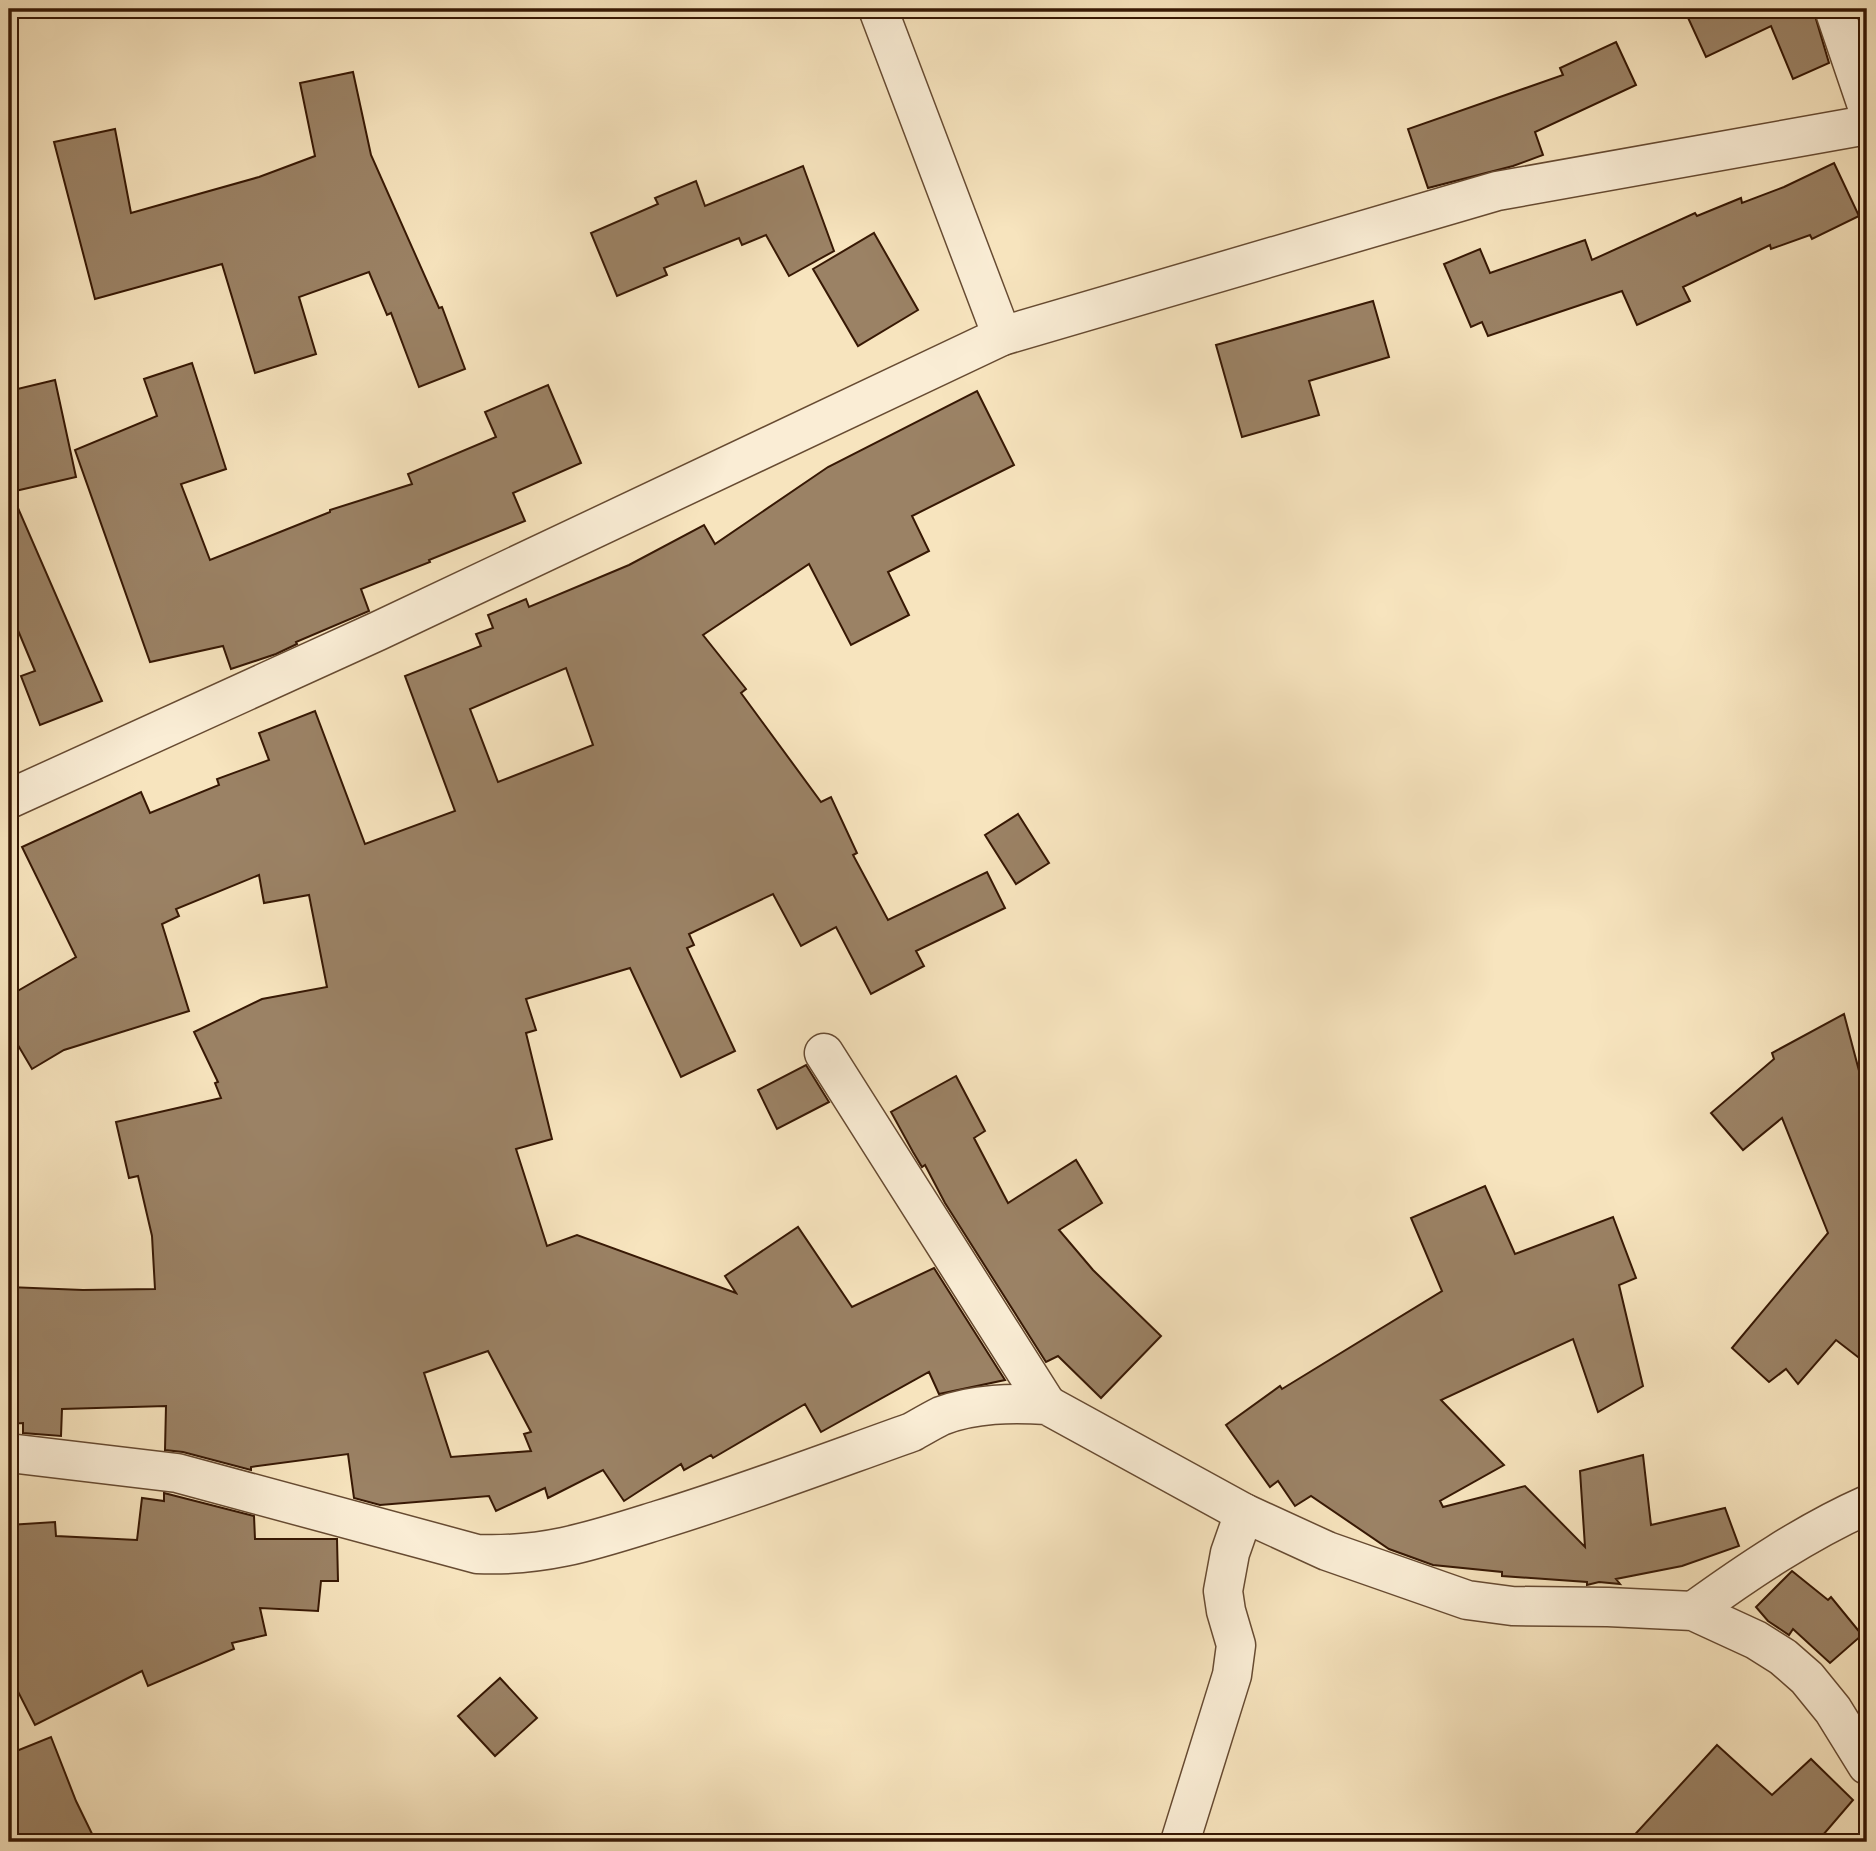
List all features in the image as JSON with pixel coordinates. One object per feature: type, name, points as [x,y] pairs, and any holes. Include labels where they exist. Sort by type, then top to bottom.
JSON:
[{"type":"street","points":[[878,9],[1002,336]]},
{"type":"street","points":[[1834,9],[1867,106]]},
{"type":"street","points":[[9,799],[378,631],[1002,336],[1497,191],[1867,125]]},
{"type":"street","points":[[824,1053],[1047,1405]]},
{"type":"street","points":[[9,1453],[177,1473],[477,1554],[507,1555],[559,1550],[694,1510],[912,1432],[942,1416],[981,1406],[1013,1403],[1047,1405],[1244,1513],[1327,1551],[1466,1600],[1512,1606],[1608,1607],[1693,1612],[1756,1640],[1783,1657],[1807,1678],[1833,1710],[1867,1765]]},
{"type":"street","points":[[1693,1612],[1731,1583],[1791,1546],[1867,1505]]},
{"type":"street","points":[[1180,1842],[1232,1675],[1236,1646],[1223,1591],[1230,1553],[1244,1513]]},
{"type":"building","points":[[1684,9],[1813,9],[1829,63],[1793,79],[1771,26],[1706,57]]},
{"type":"building","points":[[1857,9],[1867,9],[1867,39]]},
{"type":"building","points":[[1616,42],[1636,85],[1535,132],[1543,155],[1513,166],[1428,188],[1408,129],[1563,75],[1560,68]]},
{"type":"building","points":[[353,72],[371,155],[439,308],[442,307],[465,369],[419,387],[391,313],[387,315],[369,272],[299,297],[316,354],[255,373],[222,264],[95,299],[54,142],[115,129],[131,213],[259,177],[315,156],[300,83]]},
{"type":"building","points":[[1834,163],[1859,216],[1812,239],[1810,235],[1771,249],[1770,245],[1683,287],[1690,301],[1637,325],[1622,291],[1488,336],[1482,322],[1471,327],[1444,264],[1480,249],[1490,273],[1585,240],[1592,260],[1695,213],[1697,216],[1741,198],[1742,203]]},
{"type":"building","points":[[803,166],[834,251],[789,276],[766,235],[742,245],[739,238],[664,268],[667,275],[617,296],[591,233],[658,204],[655,198],[696,181],[705,206]]},
{"type":"building","points":[[874,233],[918,310],[858,346],[813,269]]},
{"type":"building","points":[[1373,301],[1389,357],[1309,381],[1319,415],[1242,437],[1216,345]]},
{"type":"building","points":[[192,363],[226,469],[181,484],[210,560],[330,510],[412,484],[408,474],[496,437],[485,412],[548,385],[581,463],[513,493],[525,521],[361,589],[369,611],[296,642],[297,644],[276,654],[231,669],[223,646],[150,662],[75,450],[157,416],[144,379]]},
{"type":"building","points":[[55,380],[76,477],[11,492],[102,701],[40,725],[21,676],[35,671],[9,609],[9,391]]},
{"type":"building","points":[[977,391],[1014,465],[912,516],[929,551],[888,572],[909,615],[851,645],[809,564],[703,635],[746,689],[741,693],[821,802],[831,797],[857,853],[853,855],[888,920],[987,872],[1005,908],[916,951],[924,966],[871,994],[836,927],[801,946],[773,894],[689,934],[694,945],[687,948],[735,1051],[681,1077],[630,968],[526,999],[536,1030],[526,1033],[552,1139],[516,1149],[547,1246],[577,1235],[736,1293],[725,1276],[798,1227],[852,1307],[934,1268],[1005,1380],[939,1394],[929,1372],[821,1432],[805,1404],[713,1458],[711,1455],[684,1470],[681,1464],[624,1501],[603,1470],[548,1498],[545,1488],[496,1511],[489,1496],[380,1505],[354,1498],[348,1454],[251,1467],[251,1470],[183,1452],[165,1450],[166,1406],[62,1409],[61,1436],[23,1433],[23,1423],[9,1424],[9,1287],[155,1289],[152,1236],[138,1176],[129,1178],[116,1122],[221,1098],[215,1083],[218,1082],[194,1032],[262,999],[327,987],[309,895],[264,903],[259,875],[176,909],[179,916],[162,924],[189,1011],[64,1050],[32,1069],[9,1030],[9,996],[76,957],[22,847],[141,792],[150,813],[219,785],[217,779],[269,760],[259,733],[315,711],[365,844],[455,811],[405,676],[481,646],[476,634],[493,628],[488,615],[526,599],[529,607],[629,565],[704,525],[715,544],[828,467]],"holes":[[[566,668],[593,745],[498,782],[470,709]],[[488,1351],[531,1432],[524,1434],[531,1451],[451,1457],[424,1373]]]},
{"type":"building","points":[[1018,814],[1049,863],[1016,884],[985,835]]},
{"type":"building","points":[[1844,1014],[1867,1101],[1867,1364],[1836,1340],[1798,1384],[1786,1369],[1769,1382],[1732,1348],[1828,1233],[1782,1118],[1743,1150],[1711,1113],[1774,1059],[1772,1053]]},
{"type":"building","points":[[806,1065],[829,1102],[777,1129],[758,1090]]},
{"type":"building","points":[[956,1076],[985,1131],[974,1138],[1008,1203],[1076,1160],[1102,1203],[1059,1230],[1093,1270],[1161,1336],[1101,1398],[1058,1356],[1046,1362],[945,1203],[925,1165],[922,1167],[891,1112]]},
{"type":"building","points":[[1485,1186],[1515,1254],[1613,1217],[1636,1278],[1619,1285],[1643,1386],[1598,1412],[1573,1339],[1441,1400],[1504,1465],[1440,1501],[1443,1507],[1525,1486],[1585,1547],[1580,1471],[1643,1455],[1651,1525],[1725,1508],[1739,1546],[1682,1566],[1616,1579],[1620,1584],[1599,1582],[1587,1585],[1587,1582],[1502,1576],[1502,1572],[1433,1565],[1389,1549],[1311,1496],[1295,1506],[1278,1481],[1270,1487],[1226,1425],[1280,1386],[1282,1389],[1442,1291],[1411,1218]]},
{"type":"building","points":[[164,1493],[254,1516],[255,1539],[337,1539],[338,1581],[321,1581],[318,1611],[260,1608],[266,1635],[232,1643],[234,1649],[148,1686],[142,1671],[35,1725],[9,1674],[9,1525],[55,1522],[56,1536],[137,1540],[142,1498],[164,1501]]},
{"type":"building","points":[[1792,1571],[1828,1600],[1831,1597],[1862,1635],[1830,1663],[1793,1629],[1789,1635],[1768,1621],[1756,1607]]},
{"type":"building","points":[[500,1678],[537,1718],[495,1756],[458,1716]]},
{"type":"building","points":[[51,1737],[76,1801],[96,1842],[9,1842],[9,1754]]},
{"type":"building","points":[[1717,1745],[1772,1795],[1811,1759],[1853,1800],[1817,1842],[1628,1842]]}]
